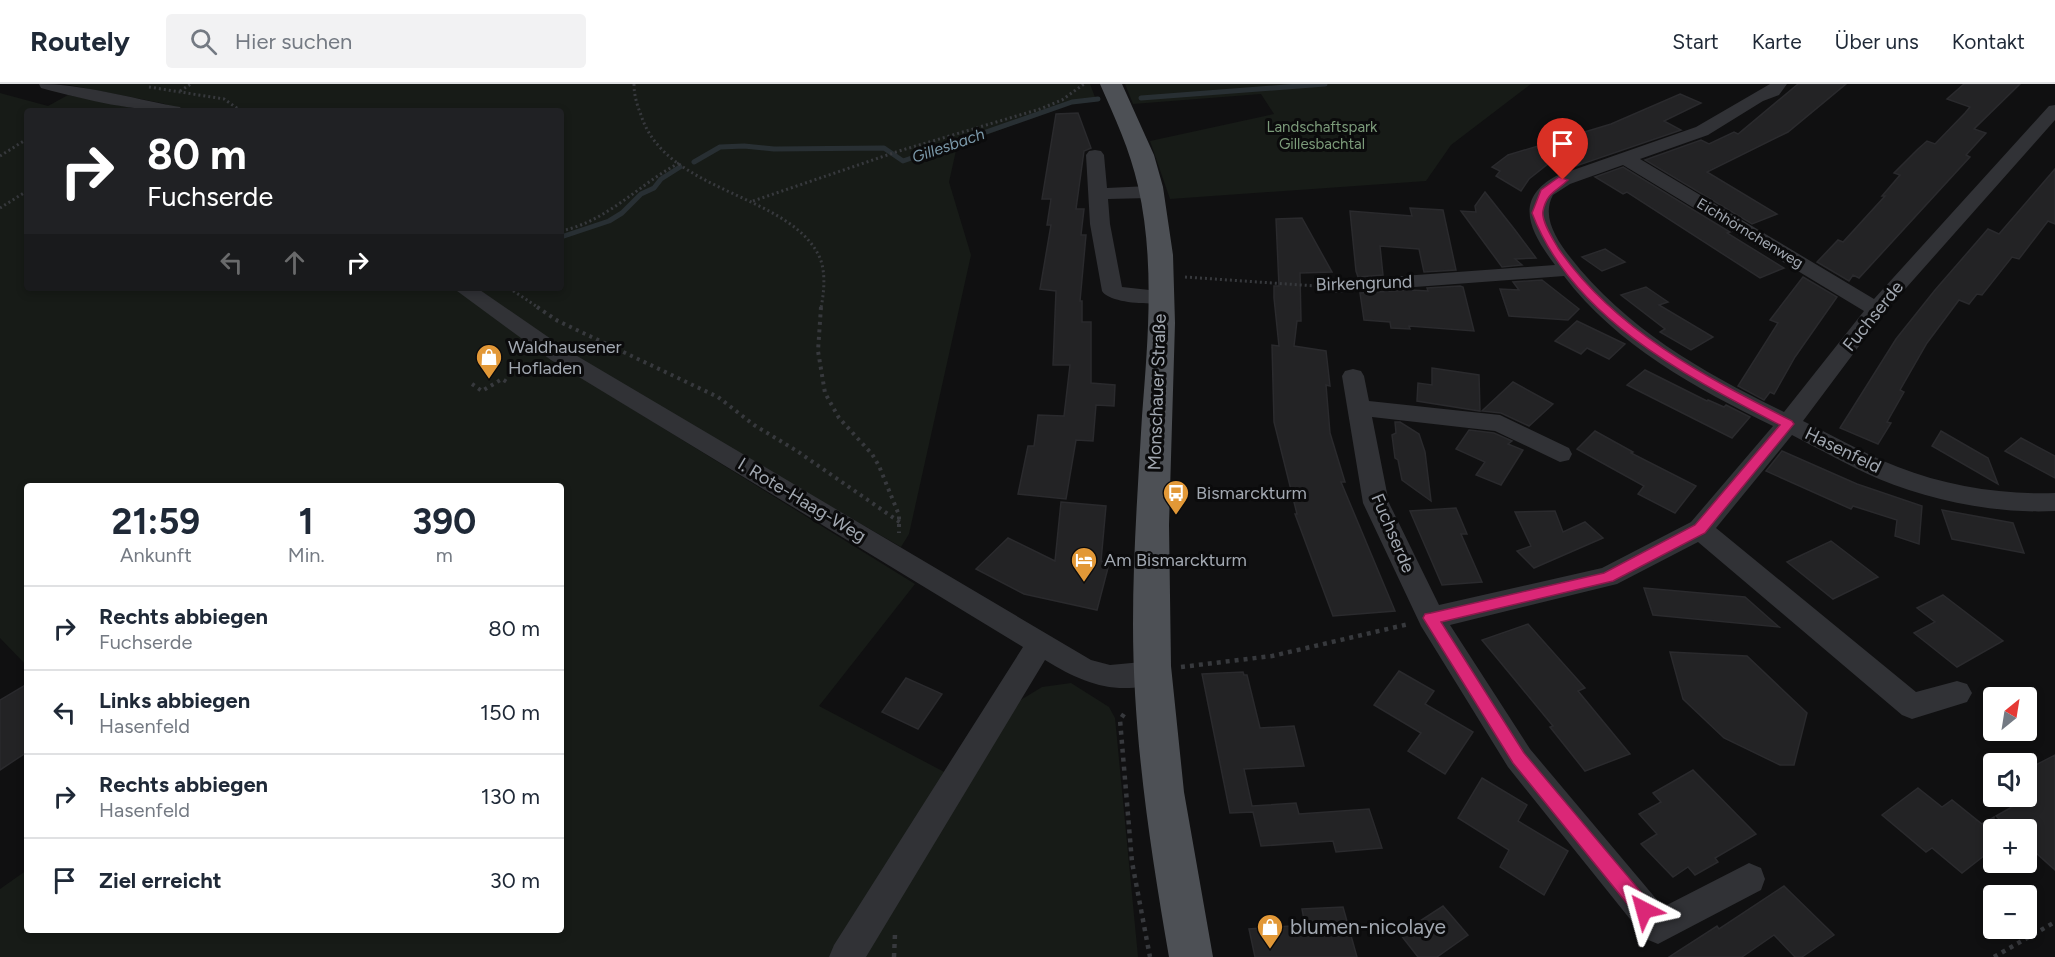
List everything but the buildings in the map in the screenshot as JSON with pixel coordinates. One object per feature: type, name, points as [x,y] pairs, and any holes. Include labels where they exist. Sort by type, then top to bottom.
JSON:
[{"type":"main road","name":"Monschauer Straße","points":[[1112,84],[1142,155],[1156,222],[1161,287],[1161,343],[1152,512],[1153,673],[1168,828],[1191,957]]},
{"type":"street","points":[[47,84],[96,97],[157,108]]},
{"type":"street","name":"Hasenfeld","points":[[1779,84],[1773,91],[1757,97],[1702,131],[1563,180],[1544,193],[1537,213],[1548,240],[1568,270],[1617,319],[1649,345],[1699,378],[1788,424],[1891,474],[1963,493],[2036,504],[2055,502]]},
{"type":"street","name":"Fuchserde","points":[[1431,618],[1608,577],[1700,529],[1788,424],[1876,309],[2055,110]]},
{"type":"street","points":[[1095,154],[1096,194],[1113,291],[1124,295],[1161,287]]},
{"type":"street","name":"Eichhörnchenweg","points":[[1625,158],[1876,309]]},
{"type":"street","points":[[1096,194],[1149,192]]},
{"type":"street","name":"Birkengrund","points":[[1334,287],[1568,270]]},
{"type":"street","name":"I. Rote-Haag-Weg","points":[[468,291],[559,355],[1083,669],[1110,677],[1153,673]]},
{"type":"street","name":"Fuchserde","points":[[1353,376],[1376,503],[1431,618],[1519,758],[1658,927],[1749,879]]},
{"type":"street","points":[[1359,408],[1500,423],[1560,454]]},
{"type":"street","points":[[1700,529],[1912,706],[1957,693]]},
{"type":"street","points":[[846,957],[1040,644]]},
{"type":"path","points":[[179,92],[192,84]]},
{"type":"path","points":[[513,291],[558,321],[718,397],[754,425],[797,451],[902,524],[885,475],[872,455],[840,419],[825,394],[819,363],[819,326],[825,290],[823,264],[809,241],[776,215],[679,163],[647,134],[633,93],[634,84]]},
{"type":"path","points":[[752,202],[883,156],[1040,109],[1062,100],[1084,84]]},
{"type":"path","points":[[145,86],[224,99],[237,108]]},
{"type":"path","points":[[0,156],[24,141]]},
{"type":"path","points":[[564,230],[588,224],[624,200],[659,172],[679,163]]},
{"type":"path","points":[[0,208],[24,193]]},
{"type":"path","name":"Birkengrund","points":[[1161,287],[1334,287]]},
{"type":"path","points":[[472,384],[482,391],[502,379],[510,384]]},
{"type":"path","points":[[1153,673],[1272,656],[1431,618]]},
{"type":"path","points":[[1994,957],[2055,922]]},
{"type":"green space","points":[[64,84],[1090,84],[1096,100],[1071,103],[957,146],[949,182],[971,255],[909,534],[901,547],[592,369],[475,291],[564,291],[564,108],[177,108]]},
{"type":"green space","name":"Landschaftspark Gillesbachtal","points":[[1125,84],[1531,84],[1451,145],[1426,181],[1170,199],[1150,141],[1274,114],[1261,94],[1133,104]]},
{"type":"green space","points":[[0,93],[48,106],[68,95],[132,108],[24,108],[24,291],[458,291],[581,377],[915,584],[819,706],[950,775],[837,957],[0,957],[0,889],[24,872],[24,933],[564,933],[564,483],[24,483],[24,663],[0,638]]},
{"type":"green space","points":[[1071,683],[1109,707],[1115,718],[1138,957],[855,957],[1019,701],[1042,687]]},
{"type":"waterway","name":"Gillesbach","points":[[1141,98],[1325,84]]},
{"type":"waterway","name":"Gillesbach","points":[[694,162],[720,147],[744,146],[774,149],[884,148],[903,161],[1072,102],[1098,99]]},
{"type":"waterway","name":"Gillesbach","points":[[564,236],[609,221],[622,213],[641,194],[654,188],[661,179],[680,167]]},
{"type":"place","name":"Waldhausener Hofladen","points":[[489,380]]},
{"type":"place","name":"Bismarckturm","points":[[1176,516]]},
{"type":"place","name":"Am Bismarckturm","points":[[1084,583]]},
{"type":"place","name":"blumen-nicolaye","points":[[1270,950]]},
{"type":"route","points":[[1563,180],[1544,193],[1537,213],[1548,240],[1568,270],[1617,319],[1649,345],[1699,378],[1788,424],[1700,529],[1608,577],[1431,618],[1519,758],[1644,910]]}]
